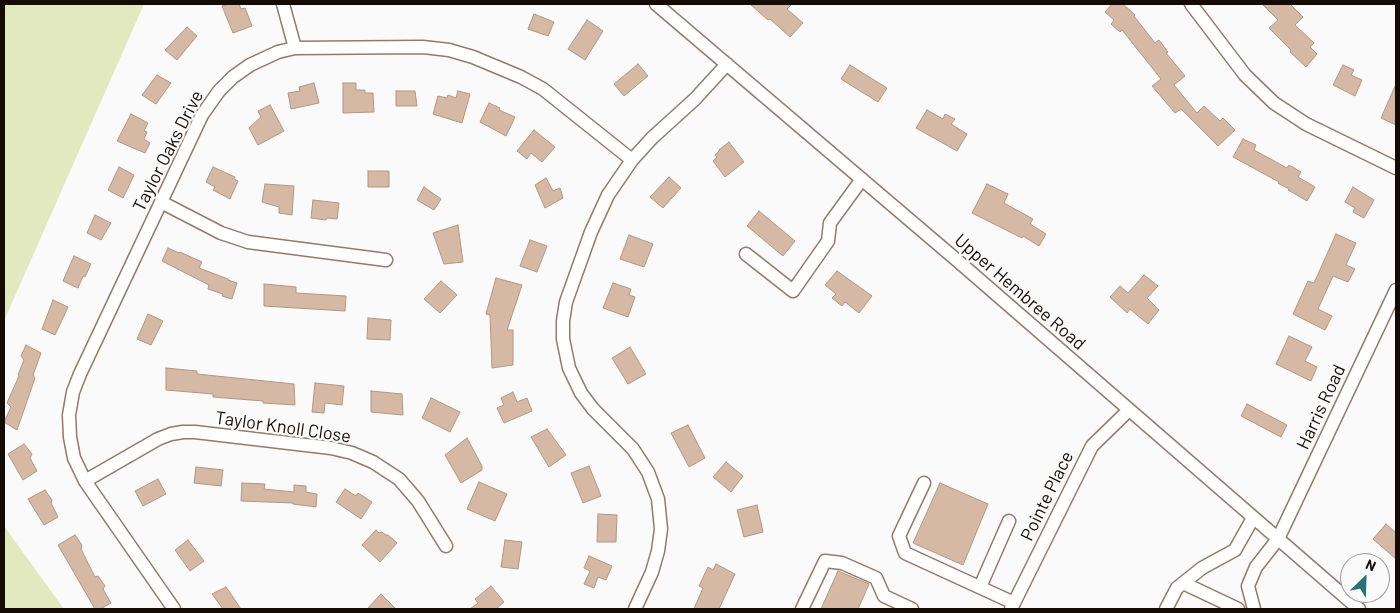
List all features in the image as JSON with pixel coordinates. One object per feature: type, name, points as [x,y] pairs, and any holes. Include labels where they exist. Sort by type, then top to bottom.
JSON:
[{"type":"street","points":[[283,4],[295,48]]},
{"type":"street","name":"Upper Hembree Road","points":[[656,4],[862,179],[1359,609]]},
{"type":"street","points":[[1191,4],[1245,75],[1274,103],[1306,124],[1396,168]]},
{"type":"street","name":"Taylor Oaks Drive","points":[[174,609],[85,481],[74,458],[70,437],[69,415],[73,392],[80,374],[202,115],[218,91],[250,65],[278,52],[295,48],[423,47],[448,50],[473,57],[522,77],[543,89],[632,160]]},
{"type":"street","points":[[635,609],[652,572],[658,551],[661,529],[658,499],[648,472],[633,449],[593,409],[581,393],[569,368],[563,339],[566,302],[591,232],[608,194],[632,160],[652,138],[695,99],[727,64]]},
{"type":"street","points":[[746,254],[793,291],[828,241],[830,223],[862,179]]},
{"type":"street","points":[[161,202],[221,233],[248,242],[386,260]]},
{"type":"street","name":"Harris Road","points":[[1254,609],[1248,586],[1256,567],[1278,539],[1396,290]]},
{"type":"street","name":"Pointe Place","points":[[1012,606],[1092,446],[1129,410]]},
{"type":"street","name":"Taylor Knoll Close","points":[[85,481],[158,439],[183,432],[331,448],[352,453],[373,462],[399,479],[418,501],[446,546]]},
{"type":"street","points":[[924,483],[899,536],[904,553],[980,588],[1012,606]]},
{"type":"street","points":[[1166,609],[1177,588],[1202,568],[1235,550],[1253,518]]},
{"type":"street","points":[[980,588],[1009,521]]},
{"type":"street","points":[[802,609],[825,561],[842,562],[876,578],[884,596],[912,609]]},
{"type":"street","points":[[1183,583],[1238,609]]},
{"type":"green space","points":[[4,4],[144,4],[4,321]]},
{"type":"green space","points":[[4,526],[64,609],[4,609]]},
{"type":"building","points":[[239,4],[241,9],[245,8],[252,26],[233,33],[222,6]]},
{"type":"building","points":[[750,4],[792,4],[787,9],[803,23],[790,37]]},
{"type":"building","points":[[1112,4],[1123,4],[1135,15],[1155,43],[1159,40],[1168,52],[1166,53],[1185,76],[1174,85],[1197,113],[1204,106],[1220,121],[1223,118],[1235,130],[1218,146],[1181,109],[1175,113],[1152,86],[1161,79],[1122,30],[1120,32],[1111,24],[1114,20],[1105,12]]},
{"type":"building","points":[[1262,4],[1290,4],[1303,17],[1295,25],[1314,43],[1310,47],[1317,54],[1306,67],[1269,28],[1278,20]]},
{"type":"building","points":[[534,14],[554,22],[548,36],[528,29]]},
{"type":"building","points":[[587,20],[603,31],[585,60],[568,49]]},
{"type":"building","points":[[187,27],[197,36],[177,60],[165,50]]},
{"type":"building","points":[[638,64],[648,76],[624,96],[614,84]]},
{"type":"building","points":[[850,65],[887,88],[878,102],[841,79]]},
{"type":"building","points":[[1343,65],[1354,70],[1351,75],[1362,80],[1355,96],[1333,85]]},
{"type":"building","points":[[157,75],[171,83],[156,104],[142,95]]},
{"type":"building","points":[[314,83],[319,103],[291,109],[288,93],[300,91],[299,87]]},
{"type":"building","points":[[343,83],[356,83],[356,90],[365,90],[365,93],[373,93],[374,112],[343,113]]},
{"type":"building","points":[[1396,84],[1396,125],[1381,118]]},
{"type":"building","points":[[396,91],[415,91],[417,106],[396,106]]},
{"type":"building","points":[[458,91],[470,94],[462,123],[433,114],[438,96],[447,98],[448,95],[456,98]]},
{"type":"building","points":[[489,103],[515,117],[506,136],[480,122]]},
{"type":"building","points":[[270,105],[284,131],[258,145],[249,128],[261,117],[258,111]]},
{"type":"building","points":[[927,110],[943,119],[945,114],[955,119],[951,124],[967,134],[957,151],[916,128]]},
{"type":"building","points":[[131,114],[148,123],[144,131],[147,132],[144,139],[150,143],[145,153],[117,141]]},
{"type":"building","points":[[534,130],[555,147],[542,162],[531,153],[527,159],[517,151]]},
{"type":"building","points":[[1243,139],[1256,145],[1254,150],[1287,168],[1289,165],[1301,172],[1298,177],[1315,187],[1307,201],[1288,190],[1279,182],[1233,157]]},
{"type":"building","points":[[729,142],[744,162],[725,177],[713,161],[717,157],[715,155],[719,150]]},
{"type":"building","points":[[119,167],[134,175],[123,198],[108,190]]},
{"type":"building","points":[[213,167],[235,177],[234,179],[238,181],[230,199],[213,190],[215,187],[206,182]]},
{"type":"building","points":[[368,171],[389,171],[389,187],[368,187]]},
{"type":"building","points":[[669,177],[681,188],[663,208],[650,197]]},
{"type":"building","points":[[546,178],[553,191],[560,188],[563,198],[545,208],[535,185]]},
{"type":"building","points":[[265,184],[294,186],[292,215],[279,213],[279,207],[262,202]]},
{"type":"building","points":[[987,184],[1008,194],[1004,203],[1033,219],[1030,224],[1046,234],[1039,246],[1023,236],[1022,238],[972,213]]},
{"type":"building","points":[[424,187],[441,199],[434,210],[417,200]]},
{"type":"building","points":[[1353,187],[1374,200],[1364,218],[1353,212],[1355,208],[1345,202]]},
{"type":"building","points":[[313,200],[339,203],[337,219],[311,218]]},
{"type":"building","points":[[759,211],[795,241],[783,256],[747,226]]},
{"type":"building","points":[[95,215],[111,223],[101,240],[87,233]]},
{"type":"building","points":[[458,225],[463,262],[444,264],[433,233]]},
{"type":"building","points":[[1336,234],[1356,243],[1346,265],[1355,269],[1348,282],[1333,276],[1318,309],[1332,316],[1325,330],[1293,314],[1308,281],[1314,283]]},
{"type":"building","points":[[629,235],[653,244],[644,267],[620,259]]},
{"type":"building","points":[[530,240],[547,246],[537,272],[520,266]]},
{"type":"building","points":[[168,248],[202,262],[199,268],[237,283],[232,299],[208,289],[209,285],[162,261]]},
{"type":"building","points":[[74,256],[91,264],[78,288],[63,281]]},
{"type":"building","points":[[837,271],[872,296],[859,313],[845,302],[842,306],[832,298],[836,294],[825,285]]},
{"type":"building","points":[[1144,275],[1158,286],[1147,298],[1159,310],[1148,324],[1130,309],[1127,313],[1110,297],[1120,286],[1128,293]]},
{"type":"building","points":[[496,278],[522,285],[507,330],[513,330],[513,365],[492,368],[490,315],[486,314]]},
{"type":"building","points":[[441,281],[457,295],[440,313],[424,299]]},
{"type":"building","points":[[613,283],[631,289],[629,295],[635,297],[628,317],[603,308]]},
{"type":"building","points":[[264,284],[296,287],[296,293],[346,296],[345,311],[264,306]]},
{"type":"building","points":[[53,300],[68,307],[55,335],[42,329]]},
{"type":"building","points":[[148,314],[163,321],[151,345],[137,339]]},
{"type":"building","points":[[368,318],[391,320],[390,340],[367,339]]},
{"type":"building","points":[[1289,336],[1312,347],[1305,361],[1317,367],[1311,381],[1276,364]]},
{"type":"building","points":[[26,345],[41,353],[33,375],[35,378],[17,430],[4,422],[11,407],[7,403],[19,376],[24,360],[21,356]]},
{"type":"building","points":[[630,347],[646,374],[628,384],[612,358]]},
{"type":"building","points":[[166,368],[197,371],[197,374],[294,384],[295,405],[263,403],[263,401],[213,397],[213,394],[166,390]]},
{"type":"building","points":[[315,383],[344,386],[342,405],[325,403],[324,413],[312,412]]},
{"type":"building","points":[[371,391],[402,394],[403,415],[371,412]]},
{"type":"building","points":[[513,392],[517,402],[527,398],[532,411],[504,423],[497,408],[504,405],[501,398]]},
{"type":"building","points":[[431,398],[460,412],[450,432],[422,418]]},
{"type":"building","points":[[1247,404],[1287,425],[1281,437],[1241,416]]},
{"type":"building","points":[[688,425],[705,458],[689,467],[671,433]]},
{"type":"building","points":[[547,429],[566,455],[549,467],[531,437]]},
{"type":"building","points":[[467,438],[482,466],[482,470],[461,483],[445,455]]},
{"type":"building","points":[[24,444],[32,454],[30,458],[37,471],[23,480],[8,454]]},
{"type":"building","points":[[726,462],[743,476],[731,492],[713,477]]},
{"type":"building","points":[[589,466],[601,496],[583,503],[571,473]]},
{"type":"building","points":[[196,467],[223,470],[221,486],[194,483]]},
{"type":"building","points":[[158,479],[166,494],[143,506],[135,491]]},
{"type":"building","points":[[479,482],[507,494],[495,521],[467,509]]},
{"type":"building","points":[[242,483],[265,484],[264,489],[294,492],[294,485],[306,486],[306,492],[317,494],[316,507],[293,503],[241,501]]},
{"type":"building","points":[[940,483],[988,504],[963,565],[913,543]]},
{"type":"building","points":[[345,489],[356,496],[358,493],[372,502],[361,519],[336,502]]},
{"type":"building","points":[[45,490],[52,500],[51,503],[58,517],[44,525],[28,499]]},
{"type":"building","points":[[757,505],[763,532],[744,537],[737,510]]},
{"type":"building","points":[[598,514],[617,515],[616,542],[597,542]]},
{"type":"building","points":[[1386,524],[1396,533],[1396,559],[1390,553],[1373,539]]},
{"type":"building","points":[[376,530],[379,533],[382,532],[388,535],[397,543],[380,562],[362,545]]},
{"type":"building","points":[[75,535],[82,545],[81,549],[95,577],[98,576],[105,586],[103,589],[111,603],[100,609],[95,609],[58,545]]},
{"type":"building","points":[[188,540],[204,561],[190,571],[175,550]]},
{"type":"building","points":[[505,540],[522,542],[518,569],[501,567]]},
{"type":"building","points":[[589,556],[612,566],[606,580],[598,577],[594,588],[584,584],[590,571],[584,568]]},
{"type":"building","points":[[716,564],[735,574],[719,609],[694,609],[703,588],[699,586],[708,567],[713,570]]},
{"type":"building","points":[[838,571],[869,584],[858,609],[821,609]]},
{"type":"building","points":[[491,586],[504,602],[496,609],[470,609],[478,603],[475,599]]},
{"type":"building","points":[[226,587],[241,609],[223,609],[212,594]]},
{"type":"building","points":[[381,594],[396,609],[367,609]]}]
